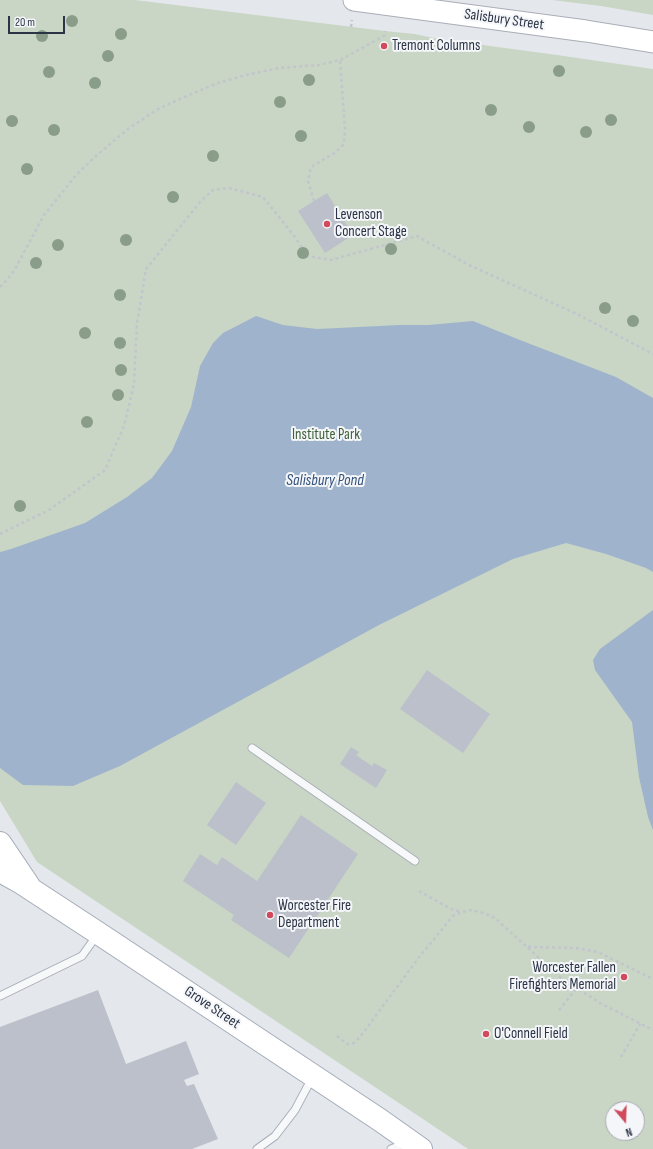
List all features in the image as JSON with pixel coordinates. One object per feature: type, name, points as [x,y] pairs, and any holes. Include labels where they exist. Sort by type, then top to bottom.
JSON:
[{"type":"main road","name":"Salisbury Street","points":[[354,0],[586,31],[653,42]]},
{"type":"main road","points":[[0,842],[32,890]]},
{"type":"main road","name":"Grove Street","points":[[0,871],[98,933],[313,1076],[407,1146]]},
{"type":"lane","points":[[252,748],[415,861]]},
{"type":"lane","points":[[0,996],[82,956],[98,933]]},
{"type":"lane","points":[[257,1149],[275,1136],[295,1110],[313,1076]]},
{"type":"path","points":[[0,287],[14,271],[44,215],[77,174],[97,155],[134,125],[158,110],[218,83],[279,68],[319,65],[340,60],[384,36],[385,31]]},
{"type":"path","points":[[314,201],[308,182],[311,167],[336,152],[344,144],[345,129],[340,60]]},
{"type":"path","points":[[0,534],[49,510],[105,470],[124,426],[134,384],[137,323],[146,269],[200,202],[213,190],[229,188],[263,197],[296,236],[307,256],[331,260],[417,236],[467,264],[579,315],[653,354]]},
{"type":"path","points":[[419,891],[452,909],[462,912]]},
{"type":"path","points":[[337,1036],[347,1044],[354,1043],[420,956],[453,916],[471,910],[484,913],[495,918],[561,978],[600,1003],[653,1030]]},
{"type":"path","points":[[528,947],[576,948],[598,952],[653,979]]},
{"type":"path","points":[[559,1010],[577,988]]},
{"type":"path","points":[[621,1057],[640,1024]]},
{"type":"green space","name":"Institute Park","points":[[0,0],[135,0],[415,34],[438,39],[653,69],[653,1149],[468,1149],[37,862],[0,801]]},
{"type":"green space","points":[[552,0],[653,0],[653,15],[601,6]]},
{"type":"water","name":"Salisbury Pond","points":[[256,316],[283,325],[317,329],[428,325],[473,321],[616,377],[653,398],[653,572],[646,568],[606,554],[566,543],[513,559],[379,625],[120,766],[73,786],[23,785],[0,768],[0,552],[85,523],[127,497],[152,478],[172,451],[191,407],[200,366],[213,343],[223,333]]},
{"type":"water","points":[[653,610],[653,830],[648,817],[639,777],[632,722],[595,670],[593,660],[600,649]]},
{"type":"building","name":"Levenson Concert Stage","points":[[327,193],[353,235],[325,253],[298,211]]},
{"type":"building","points":[[427,670],[490,714],[463,753],[400,709]]},
{"type":"building","points":[[351,747],[359,752],[356,755],[372,766],[374,763],[387,770],[376,788],[340,764]]},
{"type":"building","points":[[236,782],[266,803],[236,845],[207,825]]},
{"type":"building","points":[[301,815],[358,854],[289,958],[231,920],[234,915],[183,881],[200,854],[217,865],[222,857],[257,881]]},
{"type":"building","points":[[98,990],[126,1064],[186,1041],[199,1074],[184,1080],[187,1086],[194,1084],[218,1139],[192,1149],[0,1149],[0,1027]]},
{"type":"place","name":"Tremont Columns","points":[[384,46]]},
{"type":"place","name":"Levenson Concert Stage","points":[[327,224]]},
{"type":"place","name":"Worcester Fire Department","points":[[270,915]]},
{"type":"place","name":"Worcester Fallen Firefighters Memorial","points":[[624,977]]},
{"type":"place","name":"O'Connell Field","points":[[486,1034]]}]
